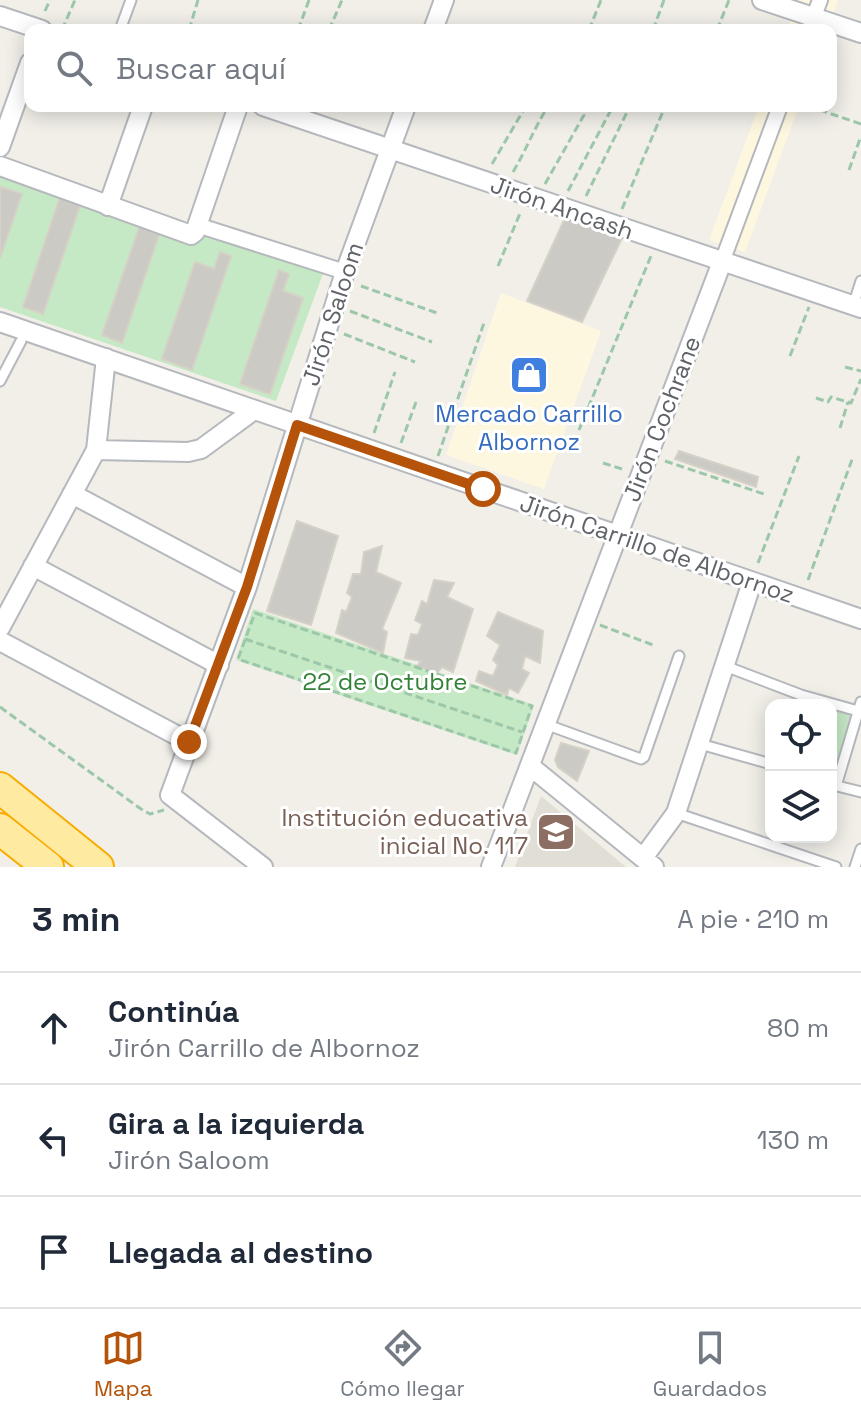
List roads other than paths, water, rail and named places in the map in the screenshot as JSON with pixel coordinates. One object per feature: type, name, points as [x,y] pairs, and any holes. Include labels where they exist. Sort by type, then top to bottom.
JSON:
[{"type":"highway","points":[[0,788],[98,867]]},
{"type":"highway","points":[[0,829],[48,867]]},
{"type":"street","points":[[435,24],[444,0]]},
{"type":"street","points":[[762,0],[836,24]]},
{"type":"street","points":[[0,16],[24,24]]},
{"type":"street","points":[[837,24],[861,33]]},
{"type":"street","points":[[0,147],[24,80]]},
{"type":"street","points":[[108,206],[141,112]]},
{"type":"street","points":[[0,166],[191,235],[236,112]]},
{"type":"street","name":"Jirón Ancash","points":[[281,112],[857,307]]},
{"type":"street","name":"Jirón Saloom","points":[[263,867],[168,802],[247,587],[344,276],[404,112]]},
{"type":"street","name":"Jirón Cochrane","points":[[491,867],[778,112]]},
{"type":"street","points":[[197,225],[344,276]]},
{"type":"street","name":"Jirón Carrillo de Albornoz","points":[[0,322],[861,618]]},
{"type":"street","points":[[0,628],[96,450],[106,358]]},
{"type":"street","points":[[96,450],[188,452],[201,449],[254,410]]},
{"type":"street","points":[[72,494],[247,587]]},
{"type":"street","points":[[33,566],[219,665]]},
{"type":"street","points":[[530,766],[648,863],[676,813],[752,582]]},
{"type":"street","points":[[0,641],[189,742]]},
{"type":"lane","points":[[122,24],[131,0]]},
{"type":"lane","points":[[857,307],[861,281]]},
{"type":"lane","points":[[0,381],[21,341]]},
{"type":"lane","points":[[545,724],[641,759],[679,656]]},
{"type":"lane","points":[[725,666],[798,699]]},
{"type":"lane","points":[[837,704],[859,706],[837,773]]},
{"type":"lane","points":[[700,744],[765,762]]},
{"type":"lane","points":[[837,786],[861,792]]},
{"type":"lane","points":[[676,813],[836,867]]},
{"type":"lane","points":[[855,867],[861,849]]},
{"type":"place","name":"Mercado Carrillo Albornoz","points":[[529,375]]},
{"type":"place","name":"Institución educativa inicial No. 117","points":[[556,832]]},
{"type":"park label","name":"22 de Octubre","points":[[385,682]]}]
